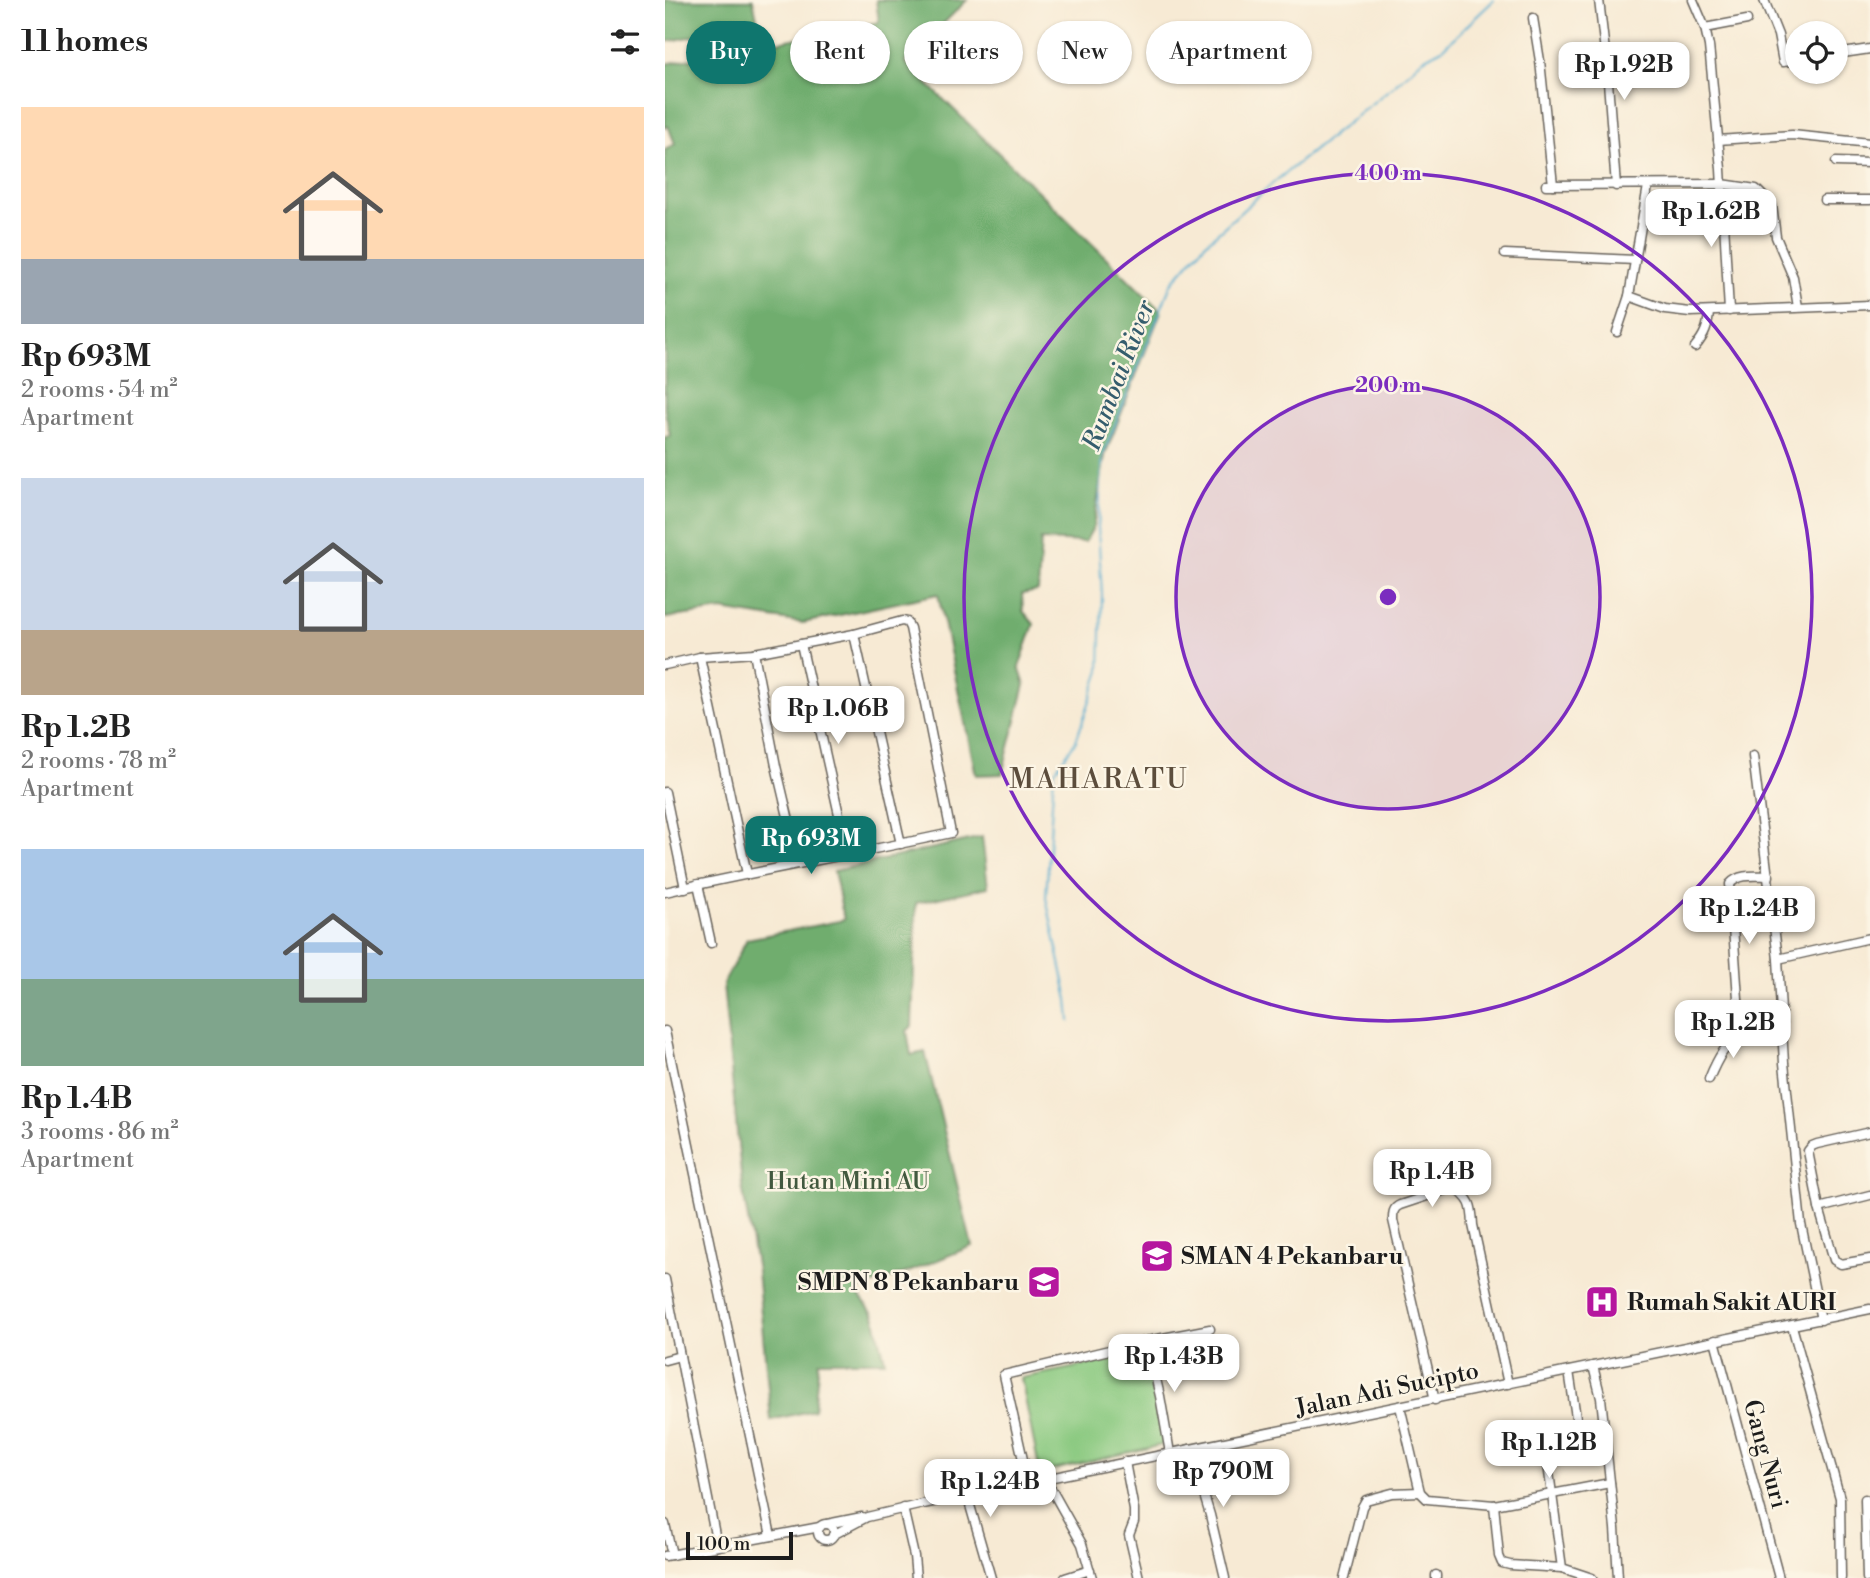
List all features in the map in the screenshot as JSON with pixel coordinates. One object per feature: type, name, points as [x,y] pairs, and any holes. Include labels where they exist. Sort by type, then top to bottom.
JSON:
[{"type":"street","points":[[1599,0],[1616,186]]},
{"type":"street","points":[[1693,0],[1705,28],[1709,46],[1729,311]]},
{"type":"street","points":[[1764,0],[1785,62]]},
{"type":"street","points":[[1533,19],[1540,61],[1549,185],[1721,184],[1753,187],[1772,205],[1776,237],[1793,277],[1798,307]]},
{"type":"street","points":[[1705,28],[1747,20]]},
{"type":"street","points":[[1848,52],[1870,49]]},
{"type":"street","points":[[1586,69],[1607,69]]},
{"type":"street","points":[[1718,140],[1789,135],[1870,143]]},
{"type":"street","points":[[1836,162],[1870,163]]},
{"type":"street","points":[[1617,332],[1629,296],[1648,186]]},
{"type":"street","points":[[1824,200],[1870,200]]},
{"type":"street","points":[[1505,254],[1635,260]]},
{"type":"street","points":[[1629,296],[1677,312],[1870,305]]},
{"type":"street","points":[[1695,347],[1705,336],[1709,312]]},
{"type":"street","points":[[665,665],[701,657],[754,653],[907,622],[951,833],[665,892]]},
{"type":"street","points":[[854,634],[901,844]]},
{"type":"street","points":[[801,644],[848,855]]},
{"type":"street","points":[[754,653],[776,766],[799,863]]},
{"type":"street","points":[[701,657],[747,874]]},
{"type":"street","points":[[1753,756],[1778,959],[1785,1076],[1801,1224],[1821,1320]]},
{"type":"street","points":[[665,793],[685,888]]},
{"type":"street","points":[[1769,876],[1746,876],[1733,880],[1730,884],[1740,1027],[1758,1033],[1783,1033]]},
{"type":"street","points":[[698,884],[711,943]]},
{"type":"street","points":[[1778,959],[1870,938]]},
{"type":"street","points":[[1709,1079],[1719,1054],[1744,1030]]},
{"type":"street","points":[[665,1031],[771,1536]]},
{"type":"street","points":[[1870,1132],[1817,1144],[1809,1149],[1808,1156],[1834,1260],[1841,1264],[1870,1259]]},
{"type":"street","points":[[1435,1400],[1393,1212],[1395,1207],[1454,1187],[1466,1196],[1472,1206],[1473,1225],[1508,1384]]},
{"type":"street","points":[[1819,1208],[1870,1195]]},
{"type":"street","points":[[665,1279],[717,1545]]},
{"type":"street","name":"Jalan Adi Sucipto","points":[[833,1535],[867,1517],[967,1494],[1870,1309]]},
{"type":"street","points":[[1792,1326],[1840,1498],[1841,1578]]},
{"type":"street","points":[[1028,1482],[1004,1375],[1210,1329]]},
{"type":"street","name":"Gang Nuri","points":[[1715,1340],[1779,1578]]},
{"type":"street","points":[[1147,1341],[1170,1453]]},
{"type":"street","points":[[665,1360],[680,1356]]},
{"type":"street","points":[[1593,1366],[1601,1398],[1618,1578]]},
{"type":"street","points":[[1562,1568],[1546,1448],[1579,1437],[1569,1371]]},
{"type":"street","points":[[1399,1406],[1420,1492],[1427,1499],[1494,1505],[1610,1483]]},
{"type":"street","points":[[1190,1449],[1225,1578]]},
{"type":"street","points":[[1125,1462],[1134,1510],[1134,1522],[1129,1535],[1139,1578]]},
{"type":"street","points":[[1045,1478],[1085,1550],[1091,1574],[1065,1578]]},
{"type":"street","points":[[1344,1578],[1366,1500],[1392,1493],[1420,1492]]},
{"type":"street","points":[[967,1494],[991,1578]]},
{"type":"street","points":[[1865,1499],[1867,1578]]},
{"type":"street","points":[[1494,1505],[1502,1563],[1562,1568],[1592,1578]]},
{"type":"street","points":[[903,1508],[916,1578]]},
{"type":"street","points":[[665,1524],[669,1556],[867,1517]]},
{"type":"street","points":[[824,1525],[833,1528],[833,1535],[828,1540],[819,1534],[824,1525]]},
{"type":"green space","points":[[665,0],[753,0],[758,21],[686,21],[686,38],[665,42]]},
{"type":"green space","points":[[876,0],[967,0],[946,21],[904,21],[904,84],[928,84],[1161,311],[1105,455],[1093,528],[1085,542],[1041,540],[1038,591],[1022,594],[1023,611],[1034,624],[1019,667],[1025,685],[1002,774],[976,775],[938,594],[803,623],[722,610],[665,618],[665,437],[670,436],[665,409],[665,150],[675,144],[668,126],[665,127],[665,64],[686,60],[686,84],[776,84],[776,42],[790,39],[790,84],[890,84],[890,21],[879,21]]},
{"type":"green space","name":"Hutan Mini AU","points":[[982,837],[988,887],[916,903],[912,1026],[907,1031],[911,1055],[925,1052],[972,1246],[855,1290],[874,1315],[885,1361],[819,1361],[814,1410],[771,1420],[757,1271],[742,1185],[723,984],[747,939],[844,920],[834,871]]},
{"type":"green space","points":[[1147,1353],[1166,1444],[1040,1473],[1021,1378]]},
{"type":"waterway","name":"Rumbai River","points":[[1070,1021],[1046,898],[1054,772],[1076,741],[1100,671],[1102,595],[1098,527],[1103,455],[1171,284],[1205,244],[1272,184],[1423,59],[1442,49],[1494,0]]},
{"type":"place","name":"SMAN 4 Pekanbaru","points":[[1157,1256]]},
{"type":"place","name":"SMPN 8 Pekanbaru","points":[[1044,1282]]},
{"type":"place","name":"Rumah Sakit AURI","points":[[1602,1302]]},
{"type":"district","name":"MAHARATU","points":[[1099,778]]}]
